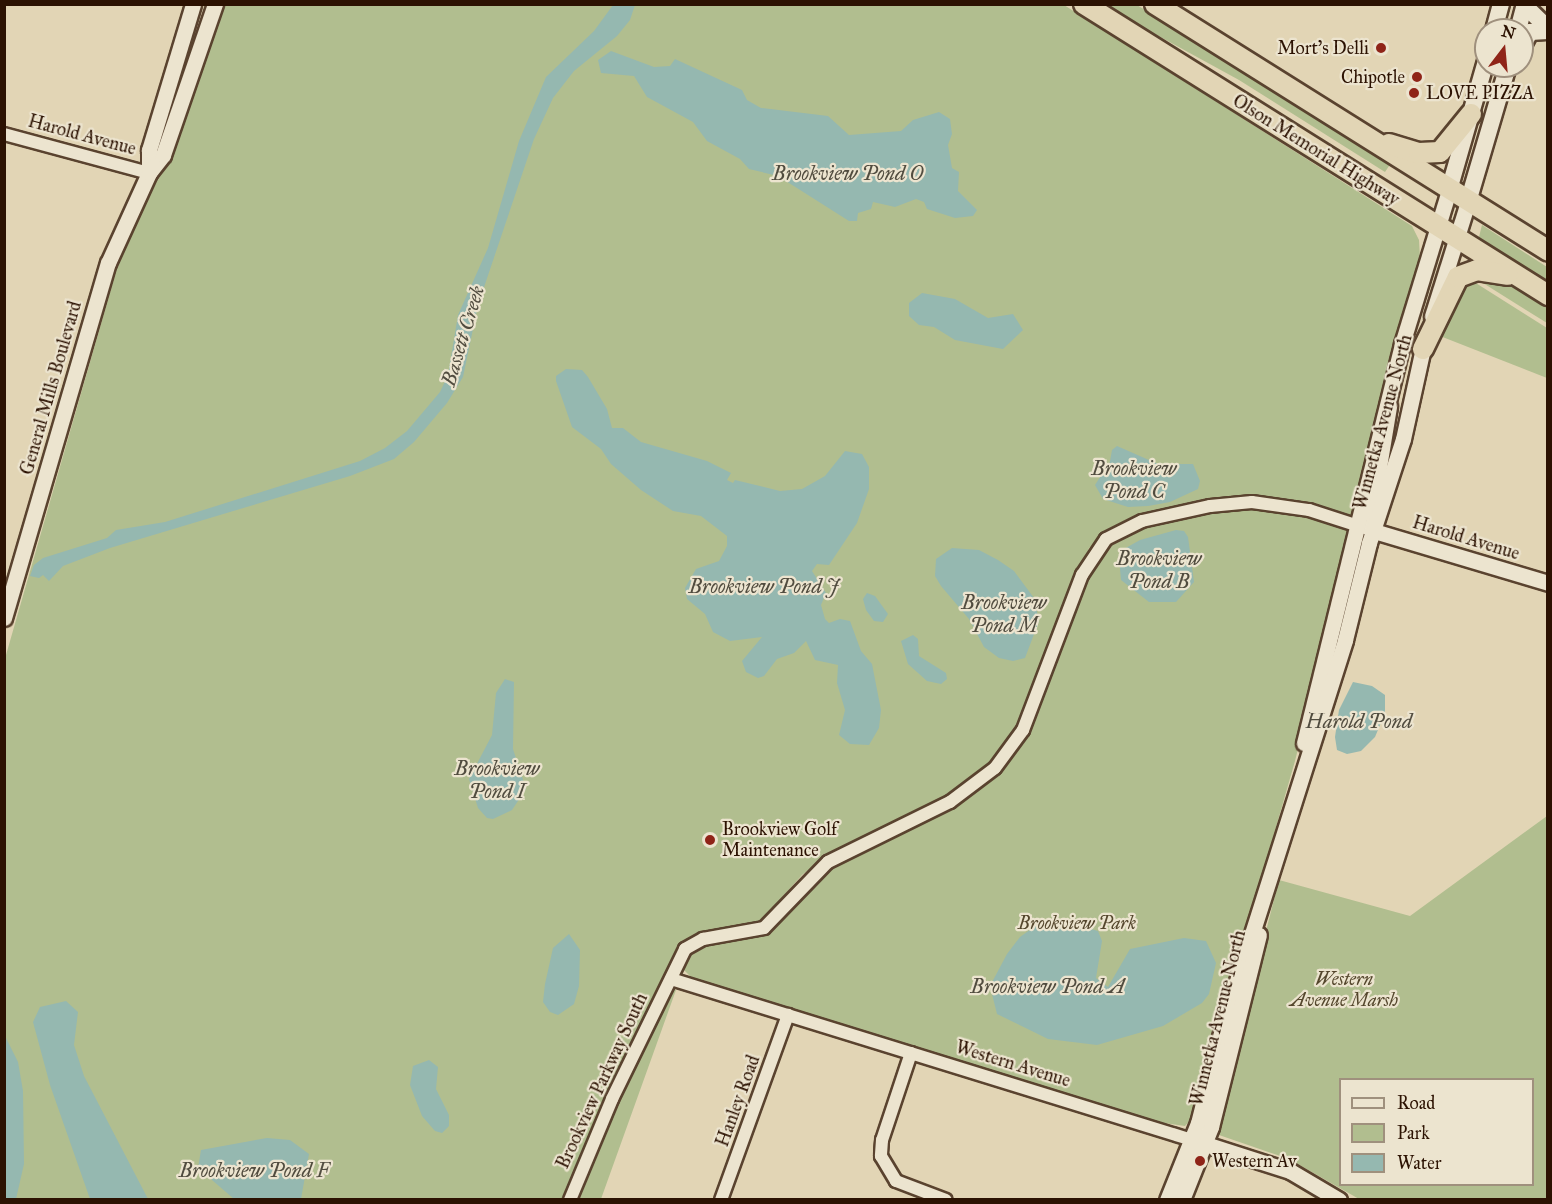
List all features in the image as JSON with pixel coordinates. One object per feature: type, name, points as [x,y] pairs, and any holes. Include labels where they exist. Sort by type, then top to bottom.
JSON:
[{"type":"highway","name":"Olson Memorial Highway","points":[[1084,4],[1548,295]]},
{"type":"highway","name":"Olson Memorial Highway","points":[[1155,4],[1548,251]]},
{"type":"highway","points":[[1366,138],[1419,153],[1436,153],[1454,140],[1472,114]]},
{"type":"highway","points":[[1423,348],[1458,277],[1484,270],[1521,278]]},
{"type":"main road","points":[[1525,5],[1548,30]]},
{"type":"main road","name":"Winnetka Avenue North","points":[[1449,190],[1482,78]]},
{"type":"main road","name":"Winnetka Avenue North","points":[[1468,202],[1504,78]]},
{"type":"main road","points":[[1493,117],[1507,99],[1513,78]]},
{"type":"street","name":"General Mills Boulevard","points":[[150,173],[149,150],[193,4]]},
{"type":"street","name":"General Mills Boulevard","points":[[4,618],[108,263],[169,138],[215,4]]},
{"type":"street","name":"Harold Avenue","points":[[4,134],[150,173]]},
{"type":"street","name":"Winnetka Avenue North","points":[[1198,1142],[1236,1038],[1265,900],[1296,788],[1390,391],[1449,190]]},
{"type":"street","name":"Winnetka Avenue North","points":[[1296,788],[1338,662],[1374,531],[1403,439],[1423,348],[1455,236],[1468,202]]},
{"type":"street","points":[[1374,531],[1370,520],[1390,433],[1390,391]]},
{"type":"street","name":"Brookview Parkway South","points":[[570,1200],[584,1159],[671,979],[690,945],[703,939],[764,928],[828,862],[950,802],[995,768],[1027,722],[1093,553],[1117,531],[1143,521],[1210,506],[1252,502],[1309,510],[1374,531]]},
{"type":"street","name":"Harold Avenue","points":[[1374,531],[1548,583]]},
{"type":"street","name":"Western Avenue","points":[[671,979],[1290,1171],[1339,1200]]},
{"type":"street","name":"Hanley Road","points":[[721,1200],[788,1015]]},
{"type":"street","points":[[911,1053],[882,1140],[881,1156],[896,1181],[946,1200]]},
{"type":"street","points":[[1167,1200],[1198,1142]]},
{"type":"street","points":[[1182,1200],[1198,1142]]},
{"type":"green space","name":"Brookview Park","points":[[221,5],[1064,5],[1412,226],[1419,240],[1420,258],[1295,761],[1193,1117],[1185,1126],[1164,1123],[692,978],[683,969],[689,953],[706,943],[753,937],[768,931],[828,869],[949,809],[987,784],[1029,731],[1093,563],[1108,544],[1135,529],[1203,514],[1203,501],[1125,520],[1089,548],[1022,718],[1010,739],[978,775],[950,794],[826,856],[802,875],[759,923],[701,932],[680,946],[661,985],[676,990],[601,1199],[5,1199],[4,662],[117,268],[179,127]]},
{"type":"green space","points":[[1102,5],[1137,5],[1391,163],[1385,172],[1239,80]]},
{"type":"green space","points":[[1482,225],[1547,267],[1547,284],[1479,237]]},
{"type":"green space","points":[[1475,278],[1499,278],[1522,292],[1547,308],[1547,323]]},
{"type":"green space","points":[[1471,280],[1547,328],[1547,378],[1440,336],[1454,291]]},
{"type":"green space","name":"Western Avenue Marsh","points":[[1547,816],[1547,1199],[1359,1199],[1289,1159],[1219,1135],[1216,1127],[1279,880],[1410,916]]},
{"type":"water","name":"Bassett Creek","points":[[613,5],[635,5],[630,20],[617,36],[574,71],[553,98],[534,139],[478,305],[463,377],[447,403],[414,442],[394,459],[350,476],[110,548],[63,566],[49,581],[43,575],[39,578],[30,576],[34,565],[43,558],[107,538],[116,530],[165,522],[360,461],[385,448],[407,431],[440,392],[448,375],[458,315],[488,248],[519,141],[546,77],[594,31]]},
{"type":"water","name":"Brookview Pond O","points":[[611,51],[654,67],[670,66],[675,59],[742,90],[747,100],[761,108],[828,116],[849,135],[901,131],[913,120],[939,112],[950,119],[952,134],[948,145],[952,168],[959,172],[958,191],[977,210],[973,216],[955,218],[927,209],[924,202],[916,199],[895,207],[873,202],[871,209],[858,213],[857,221],[849,221],[778,176],[749,169],[740,159],[707,141],[693,122],[647,97],[634,76],[601,73],[598,60]]},
{"type":"water","points":[[922,293],[955,299],[988,318],[1013,314],[1023,330],[1003,349],[955,340],[934,327],[919,325],[909,316],[909,303]]},
{"type":"water","name":"Brookview Pond J","points":[[566,369],[582,370],[588,377],[607,409],[612,428],[623,428],[641,442],[707,461],[731,473],[727,480],[733,483],[735,480],[780,491],[802,489],[825,476],[845,451],[862,454],[869,467],[869,489],[857,523],[829,565],[817,564],[812,571],[826,593],[821,605],[825,619],[829,623],[840,619],[850,621],[861,651],[872,664],[881,710],[879,728],[869,745],[850,744],[839,735],[845,710],[837,683],[838,665],[815,660],[806,641],[794,653],[777,659],[764,676],[758,678],[746,672],[742,661],[762,637],[730,641],[713,632],[705,614],[687,599],[685,588],[696,569],[719,561],[727,546],[727,536],[701,516],[673,511],[641,490],[611,464],[601,449],[572,427],[556,381],[556,376]]},
{"type":"water","name":"Brookview Pond C","points":[[1117,446],[1158,464],[1193,464],[1200,481],[1198,489],[1170,502],[1148,506],[1128,507],[1103,499],[1095,485],[1102,474],[1108,472],[1112,450]]},
{"type":"water","name":"Brookview Pond B","points":[[1176,530],[1184,531],[1188,537],[1194,582],[1176,602],[1149,602],[1121,580],[1119,558],[1124,549],[1140,540]]},
{"type":"water","name":"Brookview Pond M","points":[[952,548],[979,550],[998,560],[1014,571],[1034,598],[1039,621],[1025,658],[1013,661],[999,658],[984,647],[969,619],[941,586],[935,576],[936,559]]},
{"type":"water","points":[[867,593],[875,596],[888,614],[883,622],[874,621],[866,610],[863,599]]},
{"type":"water","points":[[913,635],[918,639],[919,656],[946,673],[947,679],[941,684],[927,681],[908,664],[901,641]]},
{"type":"water","name":"Brookview Pond I","points":[[505,679],[514,682],[513,749],[526,789],[512,810],[493,819],[487,818],[478,808],[469,779],[492,735],[496,693]]},
{"type":"water","name":"Harold Pond","points":[[1353,682],[1372,686],[1385,695],[1385,713],[1375,737],[1361,751],[1347,754],[1337,750],[1335,737],[1339,710]]},
{"type":"water","name":"Brookview Pond A","points":[[1063,921],[1098,931],[1102,941],[1096,978],[1108,987],[1130,949],[1184,938],[1206,941],[1216,963],[1209,994],[1202,1003],[1163,1026],[1097,1045],[1048,1039],[997,1014],[990,986],[1007,954],[1020,937],[1038,924]]},
{"type":"water","points":[[569,934],[580,950],[579,986],[574,1004],[558,1015],[550,1012],[543,1002],[545,984],[553,948]]},
{"type":"water","points":[[66,1001],[78,1012],[74,1045],[84,1076],[148,1199],[90,1199],[50,1085],[33,1022],[40,1007]]},
{"type":"water","points":[[4,1034],[18,1062],[23,1091],[24,1164],[16,1199],[5,1199]]},
{"type":"water","points":[[429,1060],[438,1067],[436,1089],[449,1115],[449,1126],[442,1133],[435,1131],[422,1116],[410,1085],[413,1066]]},
{"type":"water","name":"Brookview Pond F","points":[[267,1138],[290,1140],[309,1154],[301,1199],[234,1199],[198,1168],[201,1150]]},
{"type":"place","name":"Mort's Delli","points":[[1381,48]]},
{"type":"place","name":"Chipotle","points":[[1417,77]]},
{"type":"place","name":"LOVE PIZZA","points":[[1414,93]]},
{"type":"place","name":"Brookview Golf Maintenance","points":[[710,840]]},
{"type":"place","name":"Western Av","points":[[1200,1161]]}]
